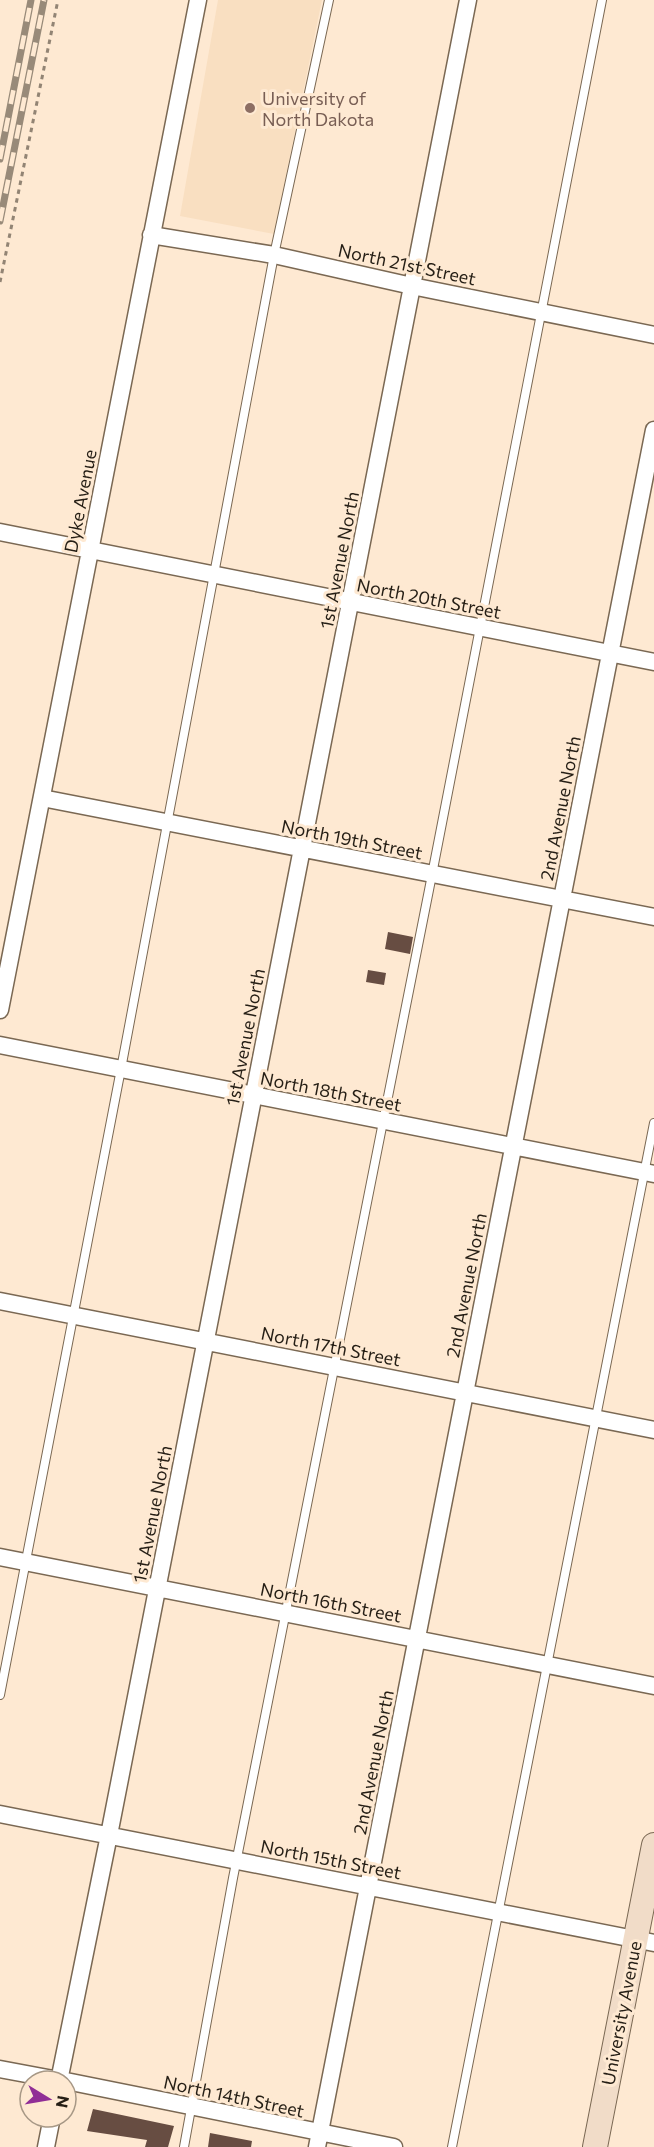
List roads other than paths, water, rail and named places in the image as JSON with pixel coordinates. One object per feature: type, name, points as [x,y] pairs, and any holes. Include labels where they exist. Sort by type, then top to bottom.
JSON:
[{"type":"street","name":"Dyke Avenue","points":[[0,1010],[198,0]]},
{"type":"street","name":"1st Avenue North","points":[[64,2069],[468,0]]},
{"type":"street","name":"North 21st Street","points":[[151,235],[274,255],[412,286],[654,335]]},
{"type":"street","name":"2nd Avenue North","points":[[318,2140],[654,430]]},
{"type":"street","name":"North 20th Street","points":[[0,532],[654,662]]},
{"type":"street","name":"North 19th Street","points":[[42,798],[654,917]]},
{"type":"street","name":"North 18th Street","points":[[0,1045],[649,1174]]},
{"type":"street","name":"North 17th Street","points":[[0,1301],[654,1430]]},
{"type":"street","name":"North 16th Street","points":[[0,1557],[654,1686]]},
{"type":"street","name":"North 15th Street","points":[[0,1814],[645,1941]]},
{"type":"street","name":"University Avenue","points":[[596,2147],[645,1941],[654,1845]]},
{"type":"street","name":"North 14th Street","points":[[0,2068],[18,2072]]},
{"type":"street","name":"North 14th Street","points":[[78,2084],[191,2107],[318,2140],[394,2147]]},
{"type":"street","points":[[46,2147],[50,2129]]},
{"type":"lane","points":[[0,1695],[121,1069],[274,255],[329,0]]},
{"type":"lane","points":[[184,2147],[236,1860],[432,875],[602,0]]},
{"type":"lane","points":[[452,2147],[595,1419],[649,1174],[654,1123]]},
{"type":"railway","points":[[0,159],[31,0]]},
{"type":"railway","points":[[0,221],[44,0]]},
{"type":"place","name":"University of North Dakota","points":[[250,108]]}]
